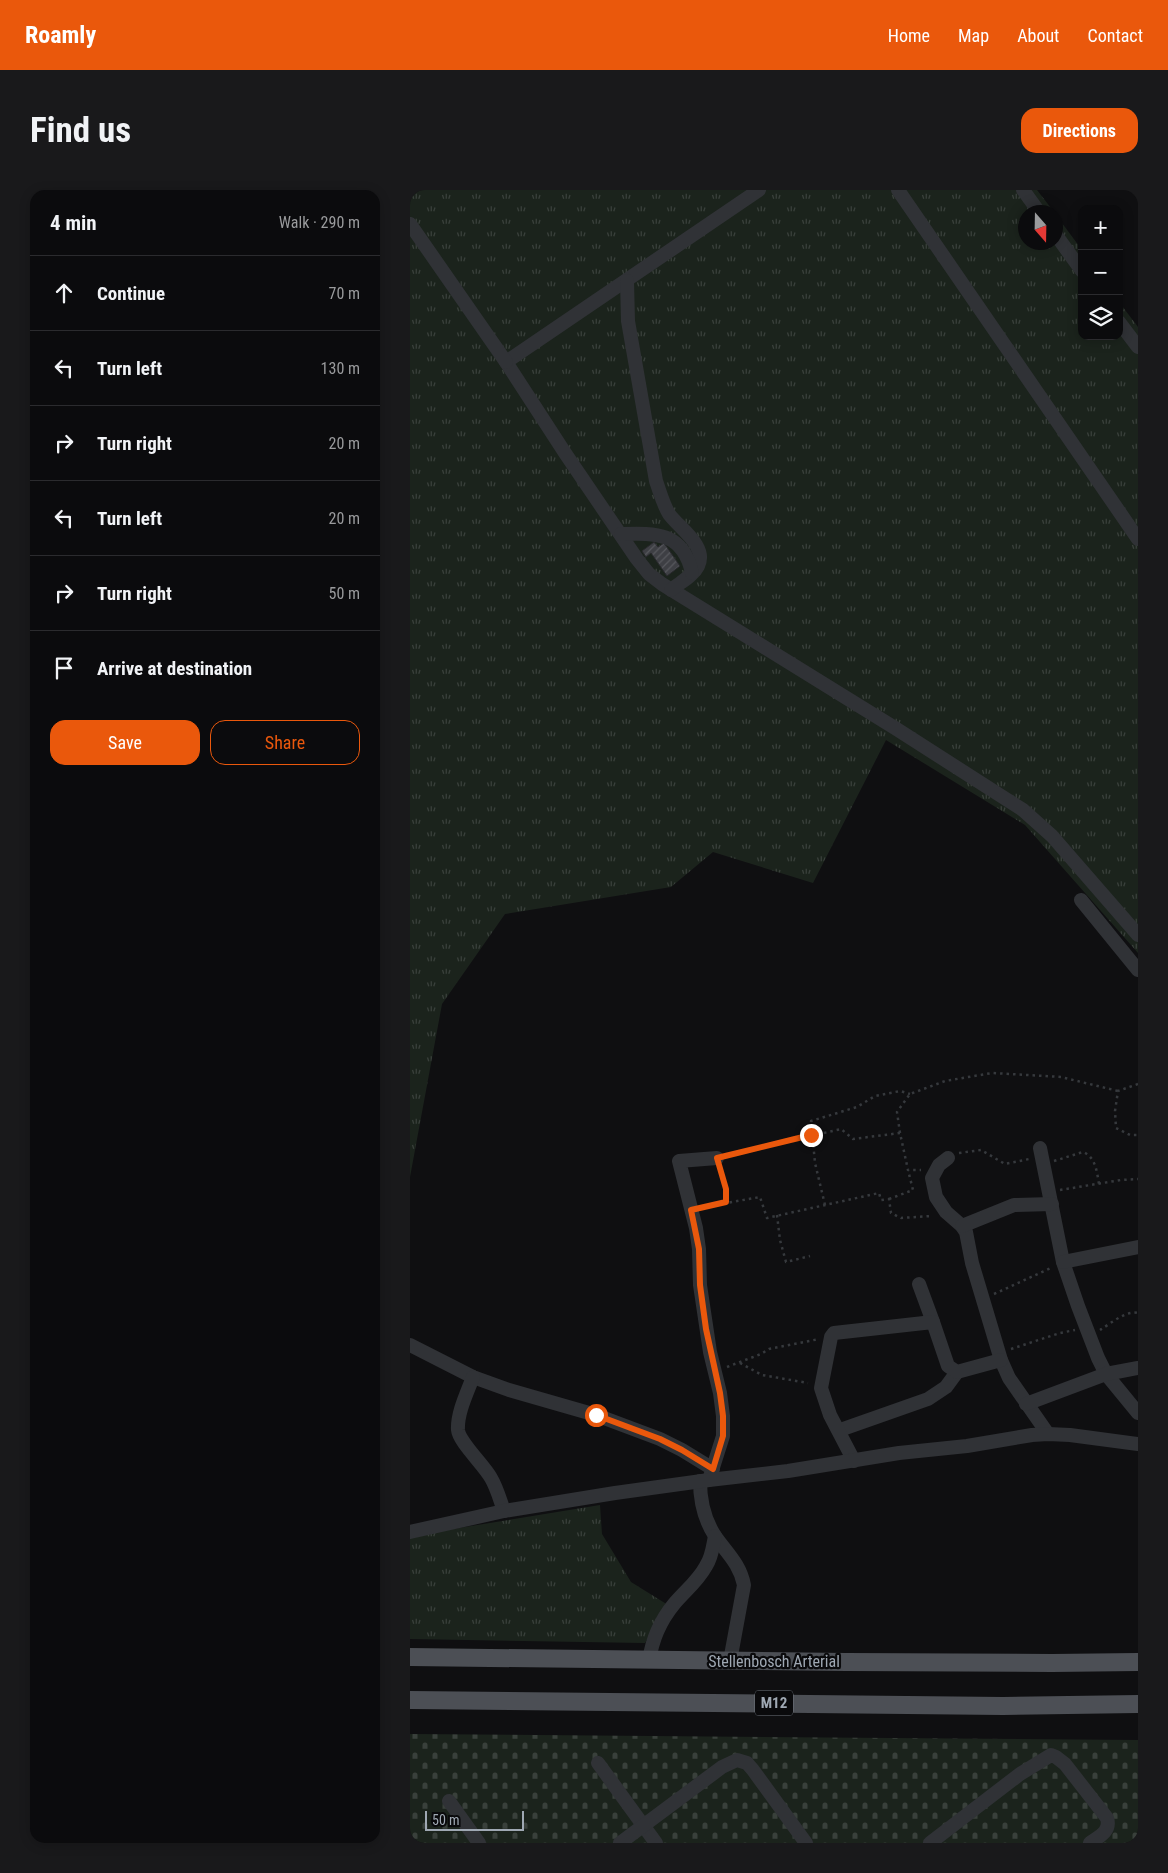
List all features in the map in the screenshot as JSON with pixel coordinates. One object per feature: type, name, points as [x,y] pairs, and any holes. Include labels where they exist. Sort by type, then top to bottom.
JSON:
[{"type":"main road","name":"Stellenbosch Arterial","points":[[410,1657],[649,1661],[1138,1662]]},
{"type":"main road","name":"M12","points":[[410,1700],[1003,1706],[1138,1704]]},
{"type":"street","points":[[506,362],[759,190]]},
{"type":"street","points":[[898,190],[1138,539]]},
{"type":"street","points":[[1023,190],[1034,205]]},
{"type":"street","points":[[410,224],[649,574],[671,590],[895,728],[1023,810],[1052,836],[1138,935]]},
{"type":"street","points":[[1063,245],[1078,266]]},
{"type":"street","points":[[626,281],[628,321],[636,359],[648,445],[656,481],[670,514],[688,533],[698,550],[699,563],[692,573],[671,590]]},
{"type":"street","points":[[1123,327],[1138,346]]},
{"type":"street","points":[[620,534],[655,534],[673,540],[685,554],[692,573]]},
{"type":"street","points":[[1081,900],[1138,970]]},
{"type":"street","points":[[1040,1148],[1063,1262],[1088,1332],[1106,1374],[1138,1413]]},
{"type":"street","points":[[717,1158],[679,1161],[699,1249],[700,1285],[720,1393],[723,1430],[723,1436],[700,1496],[703,1512],[715,1536],[742,1573],[744,1586],[730,1661]]},
{"type":"street","points":[[948,1158],[939,1165],[932,1178],[933,1189],[946,1212],[962,1226],[968,1239],[972,1263],[982,1298],[1001,1360],[1009,1378],[1048,1434]]},
{"type":"street","points":[[962,1226],[1014,1204],[1050,1198]]},
{"type":"street","points":[[1063,1262],[1138,1247]]},
{"type":"street","points":[[919,1284],[948,1366],[957,1372]]},
{"type":"street","points":[[854,1460],[824,1400],[822,1382],[830,1337],[834,1333],[932,1322]]},
{"type":"street","points":[[410,1345],[472,1377],[509,1390],[596,1415],[660,1439],[682,1450],[707,1477]]},
{"type":"street","points":[[840,1430],[928,1399],[946,1387],[957,1372],[1001,1360]]},
{"type":"street","points":[[1026,1404],[1106,1374],[1138,1368]]},
{"type":"street","points":[[472,1377],[459,1418],[458,1432],[466,1446],[482,1464],[492,1480],[504,1511]]},
{"type":"street","points":[[410,1532],[504,1511],[707,1477],[788,1471],[899,1453],[1048,1434],[1138,1444]]},
{"type":"street","points":[[649,1661],[653,1640],[664,1618],[673,1605],[697,1580],[712,1554],[715,1536]]},
{"type":"street","points":[[930,1843],[1020,1774],[1051,1755],[1065,1764],[1107,1818],[1109,1825],[1107,1830],[1090,1843]]},
{"type":"street","points":[[620,1843],[722,1767],[732,1761],[741,1760],[753,1770],[806,1843]]},
{"type":"street","points":[[598,1763],[656,1843]]},
{"type":"street","points":[[448,1801],[479,1843]]},
{"type":"path","points":[[691,1210],[760,1196],[767,1218],[777,1214],[801,1211],[879,1193],[881,1200],[890,1200],[913,1190],[896,1112],[910,1094],[946,1081],[992,1073],[1061,1077],[1118,1091],[1138,1084]]},
{"type":"path","points":[[825,1205],[819,1185],[811,1135],[811,1122],[857,1107],[875,1096],[900,1091],[910,1094]]},
{"type":"path","points":[[1118,1091],[1115,1111],[1116,1128],[1130,1135],[1138,1135]]},
{"type":"path","points":[[726,1202],[726,1189],[717,1158],[841,1129],[854,1139],[900,1133]]},
{"type":"path","points":[[948,1158],[957,1153],[981,1150],[1005,1164],[1031,1158],[1043,1165],[1084,1152],[1094,1162],[1099,1184]]},
{"type":"path","points":[[908,1170],[916,1169],[935,1172]]},
{"type":"path","points":[[1050,1198],[1099,1184],[1138,1179]]},
{"type":"path","points":[[890,1200],[891,1213],[901,1218],[927,1217],[946,1212]]},
{"type":"path","points":[[777,1214],[780,1240],[786,1262],[810,1256]]},
{"type":"path","points":[[982,1298],[1002,1291],[1063,1262]]},
{"type":"path","points":[[1001,1360],[1009,1350],[1017,1347],[1060,1333],[1088,1332],[1128,1314],[1138,1313]]},
{"type":"path","points":[[715,1371],[761,1354],[768,1349],[818,1340],[834,1333]]},
{"type":"path","points":[[739,1363],[762,1375],[803,1383],[822,1382]]},
{"type":"green space","points":[[410,190],[1037,190],[1049,205],[1018,205],[1018,250],[1063,250],[1063,224],[1078,245],[1078,340],[1123,340],[1123,307],[1138,327],[1138,953],[1025,825],[886,740],[813,883],[713,852],[671,887],[505,914],[442,1004],[410,1177]]},
{"type":"green space","points":[[600,1505],[602,1534],[631,1582],[668,1605],[645,1643],[410,1639],[410,1536]]},
{"type":"green space","points":[[410,1734],[1138,1740],[1138,1843],[410,1843]]},
{"type":"building","points":[[654,542],[658,547],[664,543],[680,566],[667,576],[651,553],[646,557],[642,551]]},
{"type":"route","points":[[596,1415],[660,1439],[713,1469],[723,1436],[723,1416],[706,1329],[700,1285],[699,1249],[691,1210],[726,1202],[726,1189],[717,1158],[811,1135]]}]
